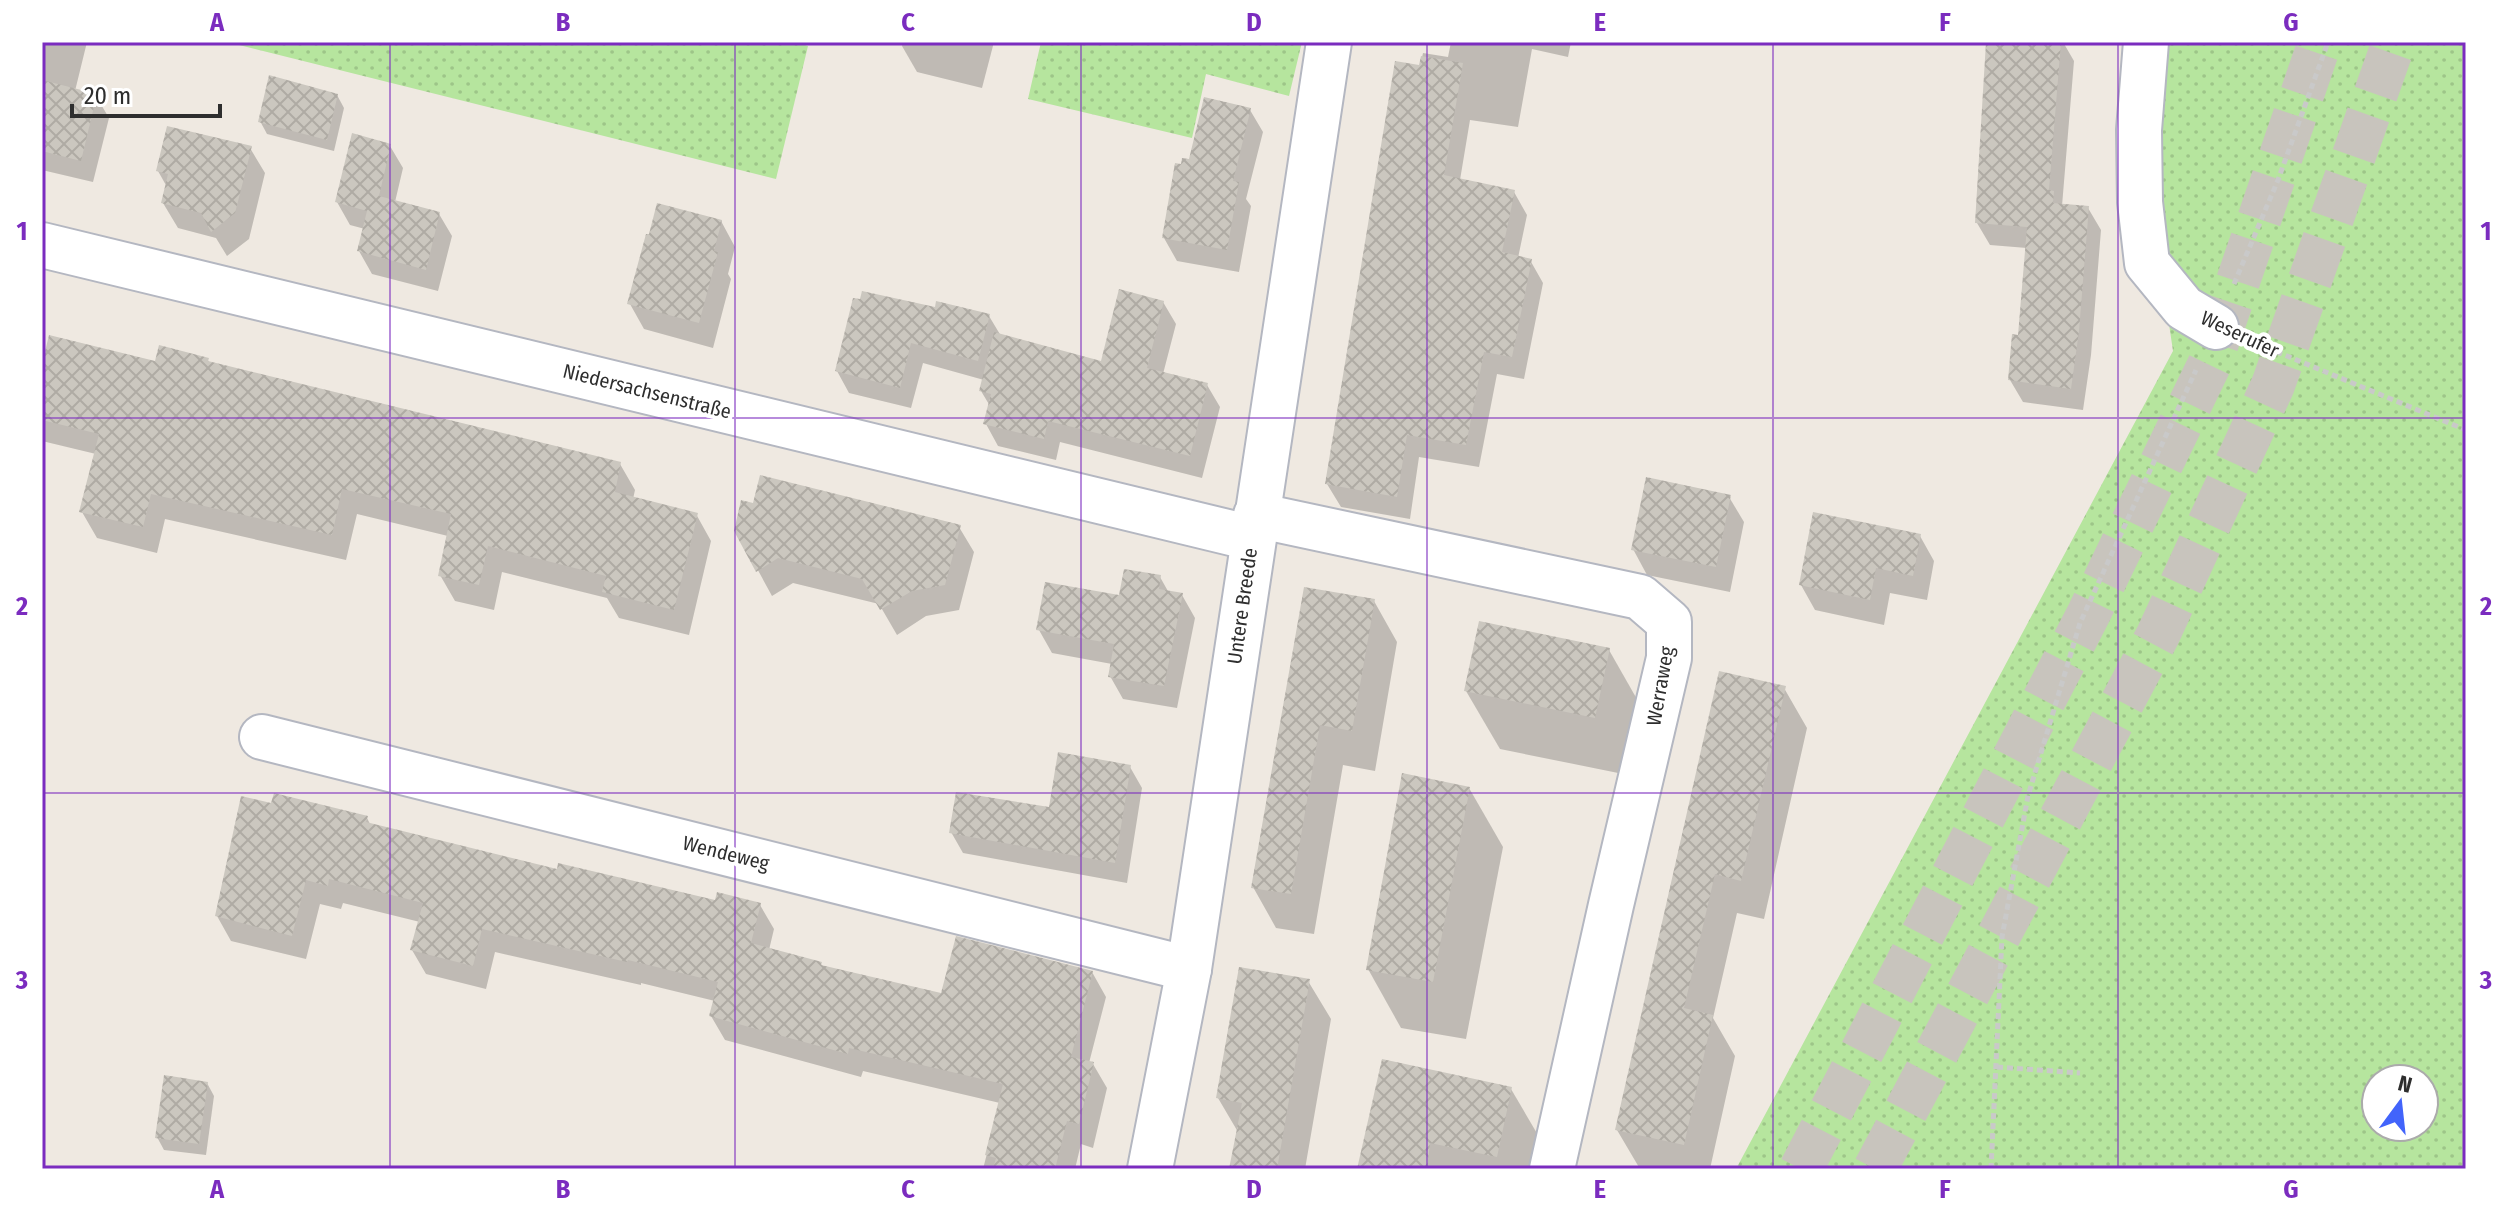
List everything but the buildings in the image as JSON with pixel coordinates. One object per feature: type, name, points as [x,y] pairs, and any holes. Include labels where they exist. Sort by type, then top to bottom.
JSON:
[{"type":"street","name":"Untere Breede","points":[[1150,1169],[1189,969],[1329,42]]},
{"type":"street","name":"Weserufer","points":[[2146,42],[2139,145],[2140,202],[2147,263],[2184,308],[2216,327]]},
{"type":"street","name":"Niedersachsenstraße","points":[[42,245],[1254,526]]},
{"type":"street","name":"Werraweg","points":[[1254,526],[1640,597],[1669,622],[1669,658],[1552,1169]]},
{"type":"street","name":"Wendeweg","points":[[262,737],[1189,969]]},
{"type":"path","points":[[1991,1169],[2002,937],[2028,796],[2054,709],[2080,623],[2216,327],[2278,180],[2328,42]]},
{"type":"path","name":"Weserufer","points":[[2216,327],[2466,430]]},
{"type":"path","points":[[1997,1067],[2080,1073]]},
{"type":"green space","points":[[227,42],[796,42],[808,46],[776,179]]},
{"type":"green space","points":[[1041,42],[1302,42],[1289,96],[1206,74],[1192,138],[1028,99]]},
{"type":"green space","points":[[2151,42],[2466,42],[2466,1169],[1736,1169],[2173,351],[2143,148]]},
{"type":"tunnel","points":[[1801,1169],[2089,613],[2210,363],[2320,42]]},
{"type":"tunnel","points":[[1875,1169],[2158,635],[2273,385],[2394,42]]}]
